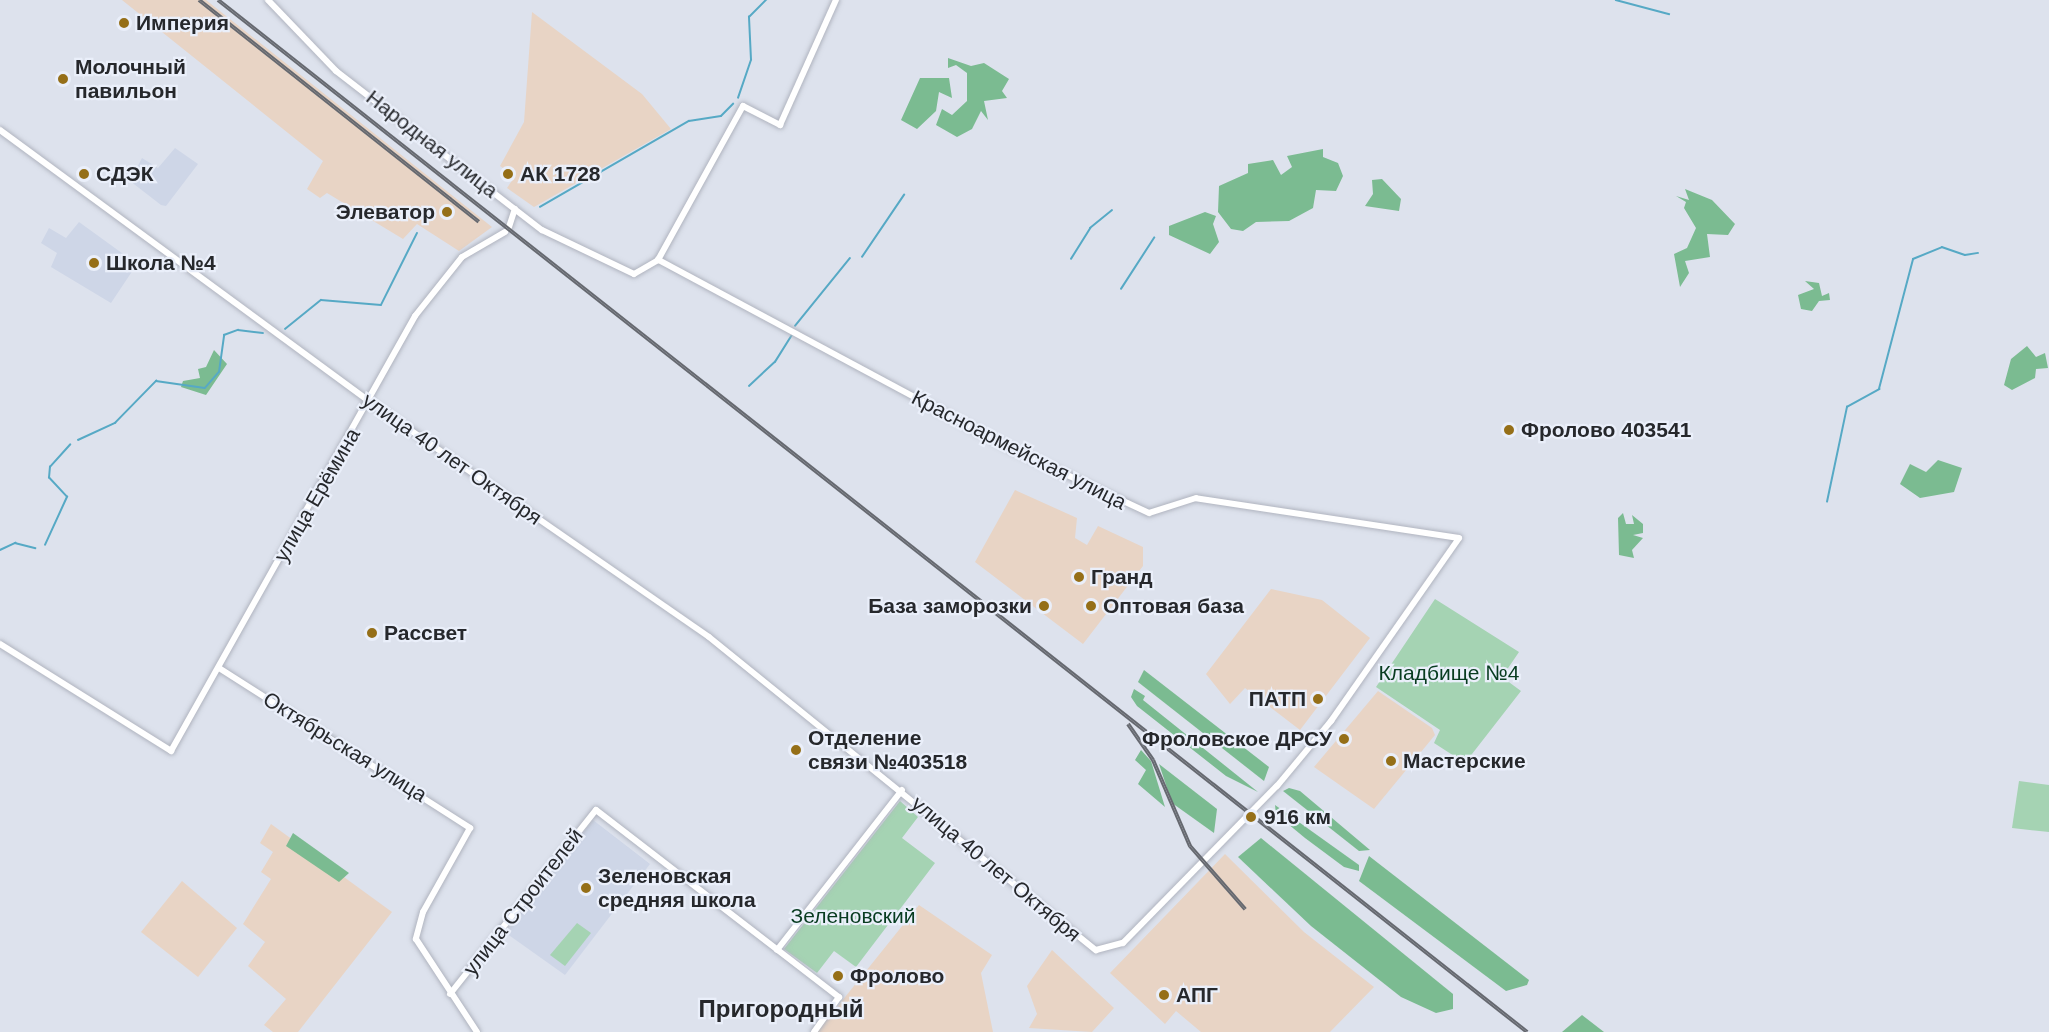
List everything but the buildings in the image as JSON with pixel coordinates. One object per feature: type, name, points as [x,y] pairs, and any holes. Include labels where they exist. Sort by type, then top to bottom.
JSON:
[{"type":"street","name":"Народная улица","points":[[268,0],[336,71],[515,209],[611,268],[634,274],[658,260]]},
{"type":"street","points":[[658,260],[744,106],[780,125],[837,0]]},
{"type":"street","name":"улица 40 лет Октября","points":[[0,130],[369,401],[709,637],[902,790],[1060,923],[1102,951],[1123,943],[1251,815]]},
{"type":"street","name":"улица Ерёмина","points":[[0,644],[171,752],[415,316],[453,266],[507,229],[515,209]]},
{"type":"street","name":"Красноармейская улица","points":[[658,260],[1013,450],[1149,513],[1196,498],[1459,538],[1331,721],[1251,815]]},
{"type":"street","name":"Октябрьская улица","points":[[219,668],[470,828],[417,931],[421,952],[450,994]]},
{"type":"street","name":"улица 40 лет Октября","points":[[777,950],[902,790]]},
{"type":"street","name":"улица Строителей","points":[[450,994],[596,810],[777,950]]},
{"type":"street","points":[[777,950],[839,997],[814,1032]]},
{"type":"street","points":[[450,994],[477,1032]]},
{"type":"shaded area","points":[[122,0],[206,0],[492,227],[459,251],[417,224],[403,239],[327,193],[320,198],[307,189],[323,161]]},
{"type":"shaded area","name":"АК 1728","points":[[532,12],[642,94],[671,129],[534,207],[507,188],[515,176],[500,166],[524,122]]},
{"type":"shaded area","points":[[175,148],[198,164],[166,206],[161,205],[130,181],[142,158],[158,168]]},
{"type":"shaded area","name":"Школа №4","points":[[79,222],[137,264],[111,303],[51,267],[57,253],[41,243],[49,228],[66,238]]},
{"type":"shaded area","points":[[1015,490],[1077,518],[1075,538],[1087,545],[1098,526],[1143,547],[1143,566],[1083,644],[975,562]]},
{"type":"shaded area","name":"ПАТП","points":[[1271,589],[1322,600],[1370,638],[1300,730],[1245,688],[1230,704],[1206,674]]},
{"type":"shaded area","name":"Фроловское ДРСУ","points":[[1378,691],[1432,728],[1435,735],[1374,809],[1314,767]]},
{"type":"shaded area","name":"Зеленовская средняя школа","points":[[593,820],[650,864],[565,975],[506,933]]},
{"type":"shaded area","points":[[271,824],[392,912],[298,1032],[273,1032],[264,1025],[286,999],[248,966],[265,942],[243,924],[271,879],[261,872],[273,852],[260,843]]},
{"type":"shaded area","name":"АПГ","points":[[1225,854],[1304,932],[1374,987],[1330,1032],[1201,1032],[1176,1011],[1165,1024],[1110,973]]},
{"type":"shaded area","points":[[182,881],[237,928],[198,977],[141,932]]},
{"type":"shaded area","points":[[919,905],[992,955],[981,973],[993,1032],[817,1032]]},
{"type":"shaded area","points":[[1052,950],[1114,1008],[1092,1032],[1029,1028],[1037,1014],[1027,986]]},
{"type":"green space","points":[[948,58],[971,66],[984,63],[1009,79],[1002,91],[1007,98],[984,101],[988,120],[981,111],[972,129],[957,137],[936,125],[942,109],[952,115],[967,101],[967,73],[956,65],[948,68]]},
{"type":"green space","points":[[920,78],[949,78],[952,98],[939,92],[936,111],[917,129],[901,120]]},
{"type":"green space","points":[[1323,149],[1323,157],[1338,163],[1343,176],[1336,191],[1316,190],[1313,208],[1289,221],[1256,222],[1243,231],[1231,229],[1218,212],[1219,186],[1248,173],[1248,164],[1273,160],[1281,175],[1292,167],[1287,156]]},
{"type":"green space","points":[[1382,179],[1401,199],[1399,211],[1365,206],[1373,194],[1372,180]]},
{"type":"green space","points":[[1685,189],[1712,200],[1735,224],[1728,235],[1707,234],[1710,257],[1685,261],[1689,273],[1680,287],[1674,254],[1687,248],[1696,228],[1684,208],[1686,202],[1676,196],[1689,200]]},
{"type":"green space","points":[[1205,212],[1216,216],[1213,224],[1219,242],[1210,254],[1169,235],[1169,226]]},
{"type":"green space","points":[[1805,281],[1819,283],[1822,296],[1829,293],[1830,300],[1819,301],[1812,311],[1801,309],[1798,295],[1814,289]]},
{"type":"green space","points":[[2027,346],[2036,357],[2045,353],[2048,368],[2036,369],[2035,378],[2012,390],[2004,385],[2011,359]]},
{"type":"green space","points":[[214,350],[227,364],[206,395],[181,387],[183,381],[200,378],[198,369],[206,367]]},
{"type":"green space","points":[[1938,460],[1962,468],[1954,492],[1920,498],[1900,484],[1910,464],[1926,472]]},
{"type":"green space","points":[[1623,513],[1626,524],[1634,524],[1632,515],[1643,524],[1643,533],[1633,535],[1643,538],[1632,550],[1634,558],[1619,555],[1618,518]]},
{"type":"green space","name":"Кладбище №4","points":[[1435,599],[1519,652],[1502,677],[1521,691],[1465,763],[1434,743],[1440,730],[1376,687]]},
{"type":"green space","points":[[1144,670],[1269,767],[1264,781],[1138,682]]},
{"type":"green space","points":[[1134,689],[1145,696],[1143,700],[1258,792],[1226,776],[1137,706],[1131,697]]},
{"type":"green space","points":[[1141,750],[1151,761],[1165,807],[1138,784],[1146,770],[1135,760]]},
{"type":"green space","points":[[1159,764],[1217,809],[1214,833],[1172,803]]},
{"type":"green space","points":[[2019,781],[2049,785],[2049,832],[2012,828]]},
{"type":"green space","points":[[1289,788],[1300,791],[1370,850],[1359,851],[1283,791]]},
{"type":"green space","name":"Зеленовский","points":[[900,801],[918,817],[902,838],[935,863],[856,967],[834,951],[817,973],[784,949]]},
{"type":"green space","points":[[1275,805],[1359,865],[1359,871],[1344,867],[1305,838],[1276,814]]},
{"type":"green space","points":[[293,833],[349,873],[339,882],[286,846]]},
{"type":"green space","points":[[1261,838],[1453,994],[1453,1009],[1436,1013],[1401,997],[1311,926],[1238,857]]},
{"type":"green space","points":[[1369,856],[1529,980],[1527,985],[1506,991],[1359,881]]},
{"type":"green space","points":[[577,923],[591,933],[565,966],[550,955]]},
{"type":"green space","points":[[1582,1015],[1604,1032],[1562,1032]]},
{"type":"waterway","points":[[738,98],[751,60],[749,17],[766,0]]},
{"type":"waterway","points":[[1616,0],[1669,14]]},
{"type":"waterway","points":[[540,207],[689,121],[721,116],[733,104]]},
{"type":"waterway","points":[[862,257],[904,195]]},
{"type":"waterway","points":[[1071,259],[1090,228],[1112,210]]},
{"type":"waterway","points":[[285,329],[321,300],[381,305],[417,233]]},
{"type":"waterway","points":[[1121,289],[1154,238]]},
{"type":"waterway","points":[[1827,502],[1847,407],[1879,389],[1913,259],[1942,247],[1965,255],[1978,253]]},
{"type":"waterway","points":[[795,326],[850,258]]},
{"type":"waterway","points":[[78,440],[115,423],[156,381],[205,388],[219,372],[224,335],[238,330],[263,333]]},
{"type":"waterway","points":[[749,386],[775,362],[791,336]]},
{"type":"waterway","points":[[45,545],[67,497],[49,478],[50,467],[70,445]]},
{"type":"waterway","points":[[0,550],[15,543],[35,548]]},
{"type":"railway","points":[[199,0],[479,222]]},
{"type":"railway","points":[[218,0],[1527,1032]]},
{"type":"railway","points":[[1128,724],[1153,760],[1190,846],[1245,909]]},
{"type":"place","name":"Империя","points":[[124,23]]},
{"type":"place","name":"Молочный павильон","points":[[63,79]]},
{"type":"place","name":"СДЭК","points":[[84,174]]},
{"type":"place","name":"АК 1728","points":[[508,174]]},
{"type":"place","name":"Элеватор","points":[[447,212]]},
{"type":"place","name":"Школа №4","points":[[94,263]]},
{"type":"place","name":"Фролово 403541","points":[[1509,430]]},
{"type":"place","name":"Гранд","points":[[1079,577]]},
{"type":"place","name":"База заморозки","points":[[1044,606]]},
{"type":"place","name":"Оптовая база","points":[[1091,606]]},
{"type":"place","name":"Рассвет","points":[[372,633]]},
{"type":"place","name":"ПАТП","points":[[1318,699]]},
{"type":"place","name":"Фроловское ДРСУ","points":[[1344,739]]},
{"type":"place","name":"Отделение связи №403518","points":[[796,750]]},
{"type":"place","name":"Мастерские","points":[[1391,761]]},
{"type":"place","name":"916 км","points":[[1251,817]]},
{"type":"place","name":"Зеленовская средняя школа","points":[[586,888]]},
{"type":"place","name":"Фролово","points":[[838,976]]},
{"type":"place","name":"АПГ","points":[[1164,995]]},
{"type":"district","name":"Пригородный","points":[[781,1009]]}]
